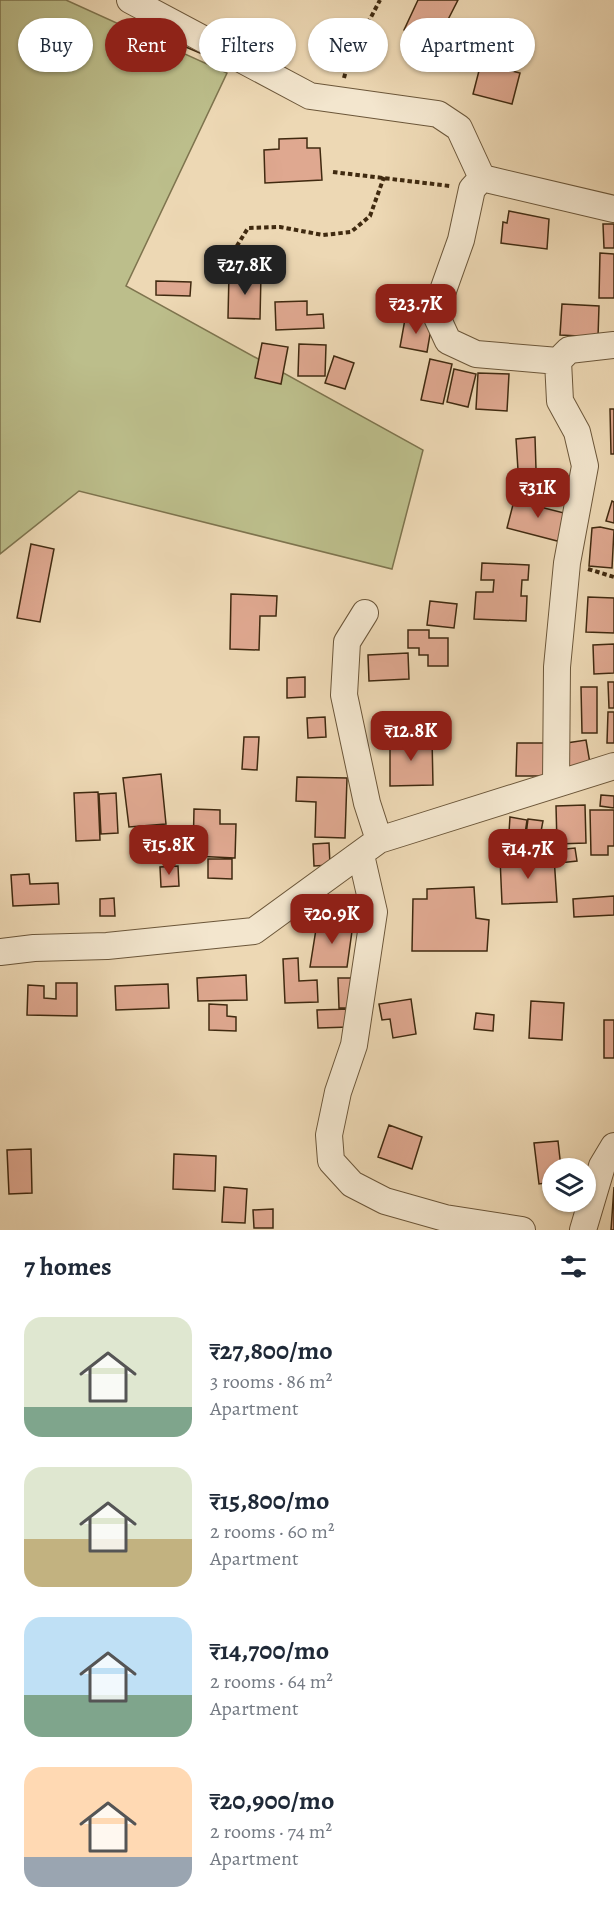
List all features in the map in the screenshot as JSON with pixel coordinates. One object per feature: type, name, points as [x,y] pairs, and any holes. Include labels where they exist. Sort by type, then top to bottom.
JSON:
[{"type":"street","points":[[130,0],[310,96],[438,114],[459,128],[477,183],[461,240],[435,314],[448,341],[476,354],[558,360],[569,350],[614,345]]},
{"type":"street","points":[[477,183],[614,209]]},
{"type":"street","points":[[556,783],[557,667],[567,562],[585,466],[577,432],[560,401],[558,360]]},
{"type":"street","points":[[365,613],[347,642],[344,695],[366,803],[374,912],[354,1045],[338,1092],[329,1135],[331,1161],[352,1184],[385,1201],[413,1220],[445,1218],[522,1230]]},
{"type":"street","points":[[0,952],[34,948],[107,946],[254,931],[370,848],[556,783],[614,766]]},
{"type":"street","points":[[583,1230],[602,1167],[614,1146]]},
{"type":"path","points":[[338,99],[350,59],[380,0]]},
{"type":"path","points":[[333,172],[477,183]]},
{"type":"path","points":[[239,260],[235,249],[248,228],[280,226],[323,235],[351,232],[370,216],[384,177]]},
{"type":"green space","points":[[0,0],[66,0],[106,18],[105,72],[187,72],[187,55],[199,60],[199,72],[227,73],[126,286],[423,450],[392,569],[79,491],[0,554]]},
{"type":"building","points":[[418,0],[458,0],[449,18],[410,18]]},
{"type":"building","points":[[187,34],[199,39],[199,53],[187,48]]},
{"type":"building","points":[[479,72],[520,73],[512,104],[473,94]]},
{"type":"building","points":[[307,138],[307,148],[320,148],[322,180],[265,183],[264,150],[279,149],[279,139]]},
{"type":"building","points":[[509,211],[549,219],[547,249],[501,243],[503,222],[507,223]]},
{"type":"building","points":[[603,224],[614,224],[614,248],[604,248]]},
{"type":"building","points":[[600,253],[614,254],[614,298],[599,298]]},
{"type":"building","points":[[229,273],[261,274],[260,319],[228,318]]},
{"type":"building","points":[[156,281],[191,282],[190,296],[156,295]]},
{"type":"building","points":[[307,301],[307,315],[323,314],[324,328],[276,330],[275,302]]},
{"type":"building","points":[[562,304],[599,306],[598,337],[560,335]]},
{"type":"building","points":[[405,319],[432,323],[427,352],[400,347]]},
{"type":"building","points":[[262,343],[288,347],[281,384],[255,378]]},
{"type":"building","points":[[299,344],[326,345],[325,376],[298,376]]},
{"type":"building","points":[[334,356],[354,363],[345,389],[325,383]]},
{"type":"building","points":[[430,359],[452,364],[443,404],[421,400]]},
{"type":"building","points":[[454,369],[476,374],[468,407],[447,402]]},
{"type":"building","points":[[478,373],[509,374],[507,411],[476,409]]},
{"type":"building","points":[[610,409],[614,409],[614,454],[611,454]]},
{"type":"building","points":[[535,437],[536,469],[518,470],[516,439]]},
{"type":"building","points":[[516,493],[546,501],[544,508],[572,515],[565,543],[507,528]]},
{"type":"building","points":[[612,501],[614,502],[614,523],[606,521]]},
{"type":"building","points":[[592,528],[614,530],[612,568],[589,566]]},
{"type":"building","points":[[31,544],[54,549],[40,622],[17,618]]},
{"type":"building","points":[[482,563],[529,565],[528,580],[522,580],[521,596],[527,596],[526,621],[474,619],[476,592],[493,592],[494,580],[481,580]]},
{"type":"building","points":[[231,594],[277,596],[276,616],[260,616],[259,650],[230,649]]},
{"type":"building","points":[[588,597],[614,598],[614,633],[586,632]]},
{"type":"building","points":[[430,601],[457,604],[454,628],[427,625]]},
{"type":"building","points":[[408,630],[429,630],[429,638],[448,638],[448,666],[428,666],[428,655],[419,655],[419,648],[408,648]]},
{"type":"building","points":[[614,644],[614,673],[594,674],[593,645]]},
{"type":"building","points":[[408,653],[409,679],[369,681],[368,655]]},
{"type":"building","points":[[305,677],[305,697],[287,698],[287,678]]},
{"type":"building","points":[[608,682],[614,682],[614,708],[609,708]]},
{"type":"building","points":[[581,687],[597,687],[597,733],[582,733]]},
{"type":"building","points":[[608,712],[614,712],[614,743],[607,743]]},
{"type":"building","points":[[325,717],[326,737],[308,738],[307,718]]},
{"type":"building","points":[[244,737],[259,737],[257,770],[242,769]]},
{"type":"building","points":[[432,738],[433,785],[390,786],[390,739]]},
{"type":"building","points":[[586,740],[591,769],[565,773],[560,744]]},
{"type":"building","points":[[517,743],[551,743],[550,776],[516,776]]},
{"type":"building","points":[[161,774],[166,824],[129,827],[123,778]]},
{"type":"building","points":[[297,777],[347,778],[345,838],[315,837],[316,802],[296,801]]},
{"type":"building","points":[[98,792],[100,840],[76,841],[74,793]]},
{"type":"building","points":[[116,793],[118,833],[101,834],[99,794]]},
{"type":"building","points":[[601,795],[614,796],[614,808],[600,806]]},
{"type":"building","points":[[585,805],[586,843],[557,844],[556,806]]},
{"type":"building","points":[[194,809],[220,810],[220,824],[236,824],[235,858],[193,856]]},
{"type":"building","points":[[590,810],[614,810],[614,846],[608,846],[608,855],[591,855]]},
{"type":"building","points":[[510,817],[527,820],[525,834],[509,832]]},
{"type":"building","points":[[528,819],[543,821],[540,837],[526,835]]},
{"type":"building","points":[[141,827],[162,829],[161,842],[140,839]]},
{"type":"building","points":[[329,843],[330,865],[314,866],[313,844]]},
{"type":"building","points":[[575,848],[577,861],[559,863],[557,850]]},
{"type":"building","points":[[554,857],[557,902],[502,904],[500,858]]},
{"type":"building","points":[[208,859],[232,859],[232,879],[208,878]]},
{"type":"building","points":[[178,866],[179,886],[161,887],[160,867]]},
{"type":"building","points":[[29,874],[30,884],[58,883],[59,904],[13,906],[11,875]]},
{"type":"building","points":[[474,887],[476,918],[489,920],[487,951],[412,951],[413,899],[427,899],[427,889]]},
{"type":"building","points":[[614,896],[614,915],[574,917],[573,899]]},
{"type":"building","points":[[114,898],[115,916],[100,916],[100,899]]},
{"type":"building","points":[[317,923],[353,924],[347,967],[310,967]]},
{"type":"building","points":[[298,958],[299,981],[317,980],[318,1002],[285,1003],[283,959]]},
{"type":"building","points":[[246,975],[247,1000],[198,1001],[197,978]]},
{"type":"building","points":[[338,978],[354,978],[354,1008],[339,1008]]},
{"type":"building","points":[[56,983],[77,983],[77,1016],[27,1015],[28,985],[44,986],[44,998],[56,999]]},
{"type":"building","points":[[168,984],[169,1008],[116,1010],[115,986]]},
{"type":"building","points":[[411,999],[416,1034],[393,1038],[390,1019],[382,1020],[379,1004]]},
{"type":"building","points":[[531,1001],[564,1003],[562,1040],[529,1038]]},
{"type":"building","points":[[209,1004],[227,1005],[227,1016],[236,1017],[236,1031],[209,1030]]},
{"type":"building","points":[[350,1009],[350,1027],[318,1028],[317,1010]]},
{"type":"building","points":[[476,1013],[494,1015],[493,1031],[474,1029]]},
{"type":"building","points":[[604,1020],[614,1020],[614,1058],[604,1058]]},
{"type":"building","points":[[389,1125],[422,1137],[412,1169],[378,1157]]},
{"type":"building","points":[[558,1141],[560,1158],[542,1158],[542,1184],[539,1184],[534,1143]]},
{"type":"building","points":[[31,1149],[32,1193],[9,1194],[7,1150]]},
{"type":"building","points":[[174,1154],[216,1156],[215,1191],[173,1189]]},
{"type":"building","points":[[224,1187],[247,1189],[245,1223],[222,1222]]},
{"type":"building","points":[[614,1187],[614,1230],[611,1230]]},
{"type":"building","points":[[273,1209],[273,1228],[254,1228],[253,1210]]}]
